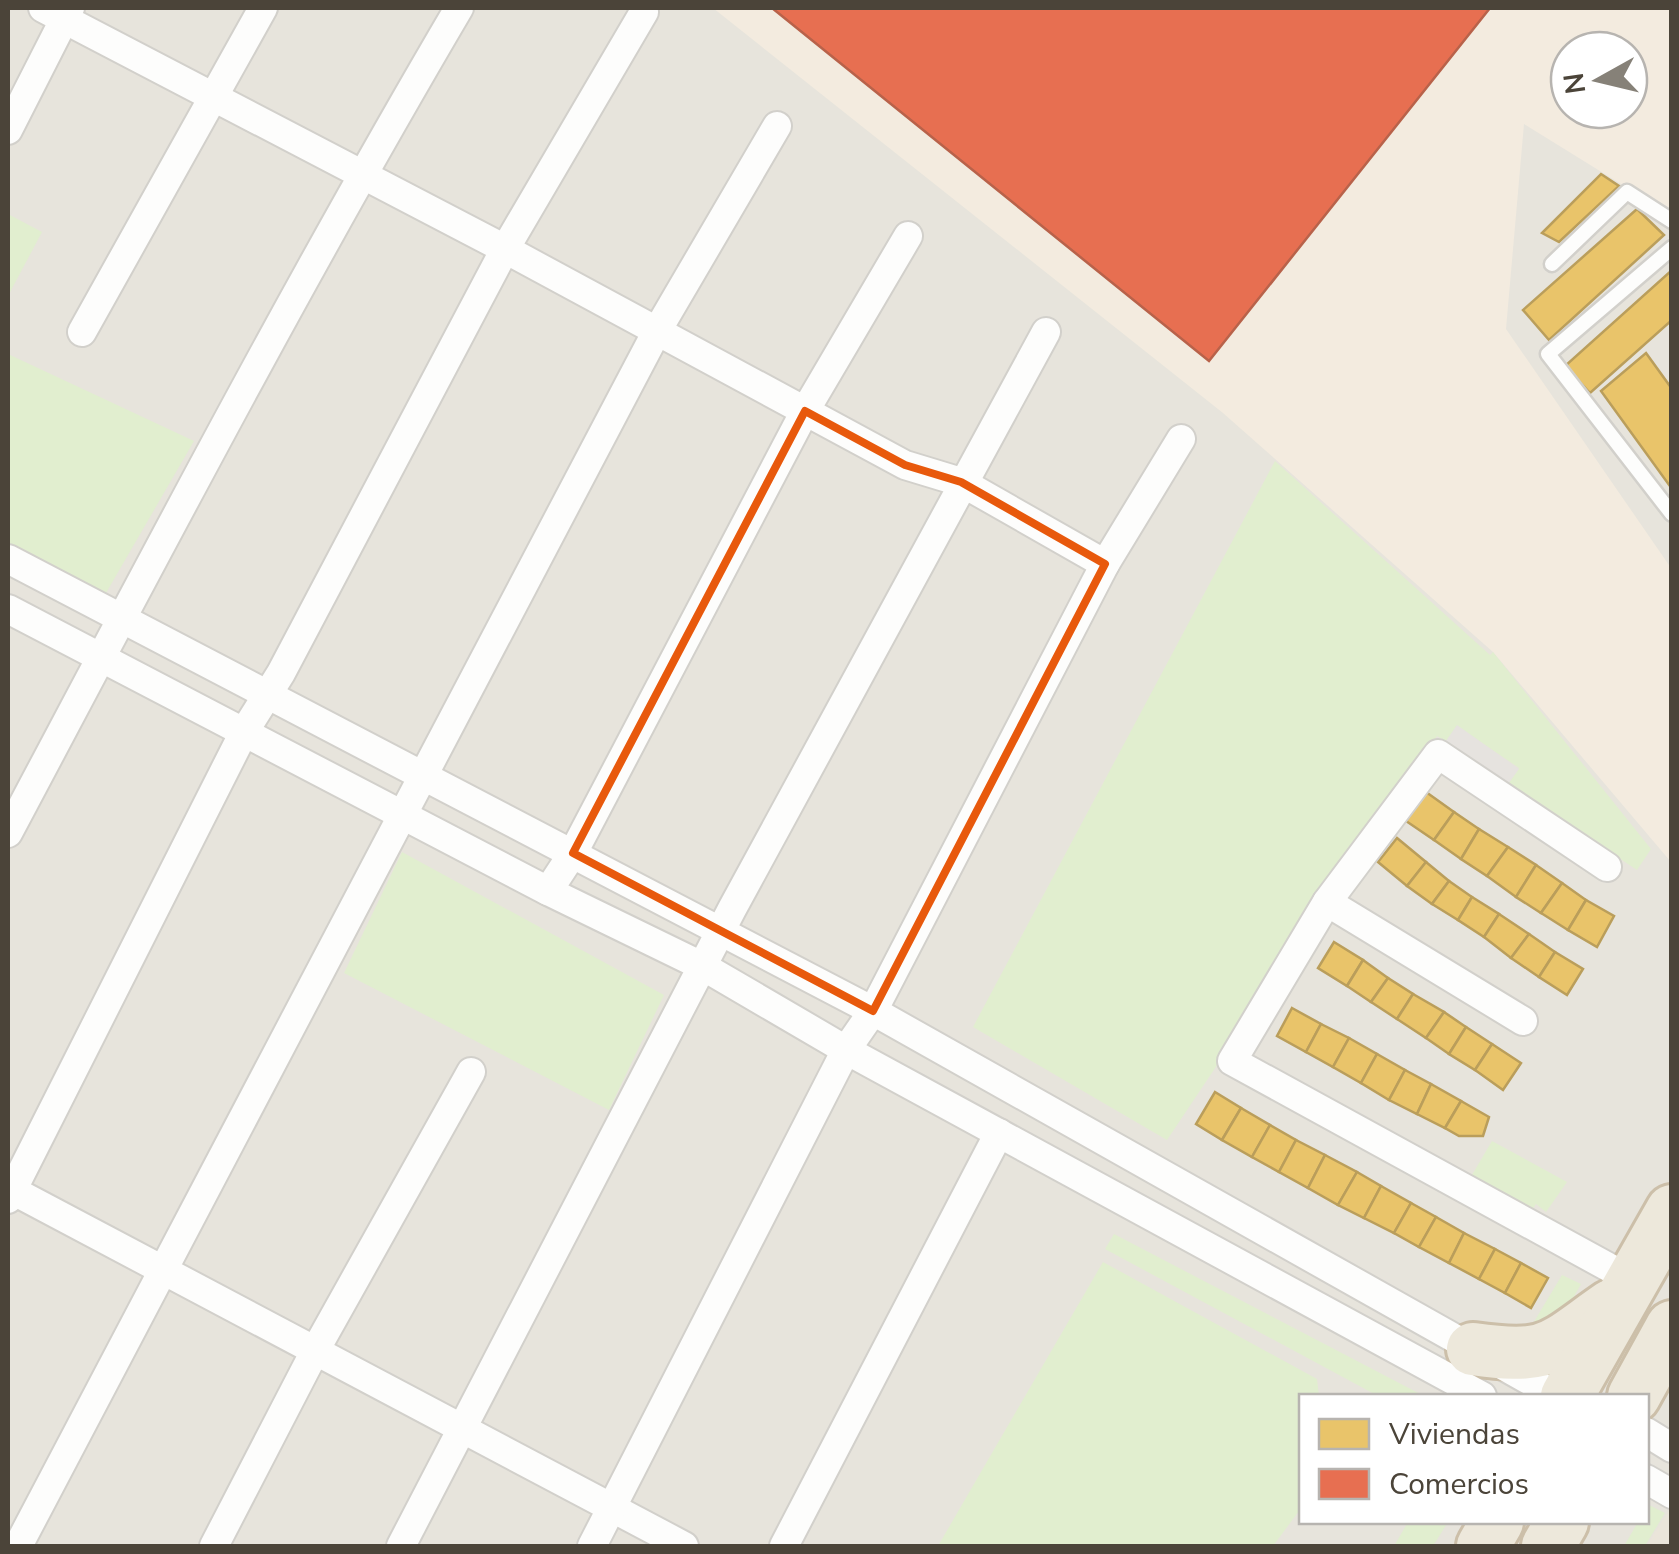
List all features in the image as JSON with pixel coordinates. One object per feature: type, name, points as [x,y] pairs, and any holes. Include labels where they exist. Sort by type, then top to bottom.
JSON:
[{"type":"highway","points":[[1568,1394],[1672,1210]]},
{"type":"highway","points":[[1478,1373],[1540,1354],[1626,1290]]},
{"type":"highway","points":[[1635,1394],[1672,1327]]},
{"type":"highway","points":[[1480,1546],[1496,1524]]},
{"type":"highway","points":[[1548,1546],[1561,1524]]},
{"type":"street","points":[[82,332],[263,8]]},
{"type":"street","points":[[8,833],[102,656],[118,618],[362,174],[459,8]]},
{"type":"street","points":[[8,130],[59,11],[506,248],[905,466],[961,482],[1105,564]]},
{"type":"street","points":[[644,12],[506,248],[268,696],[244,732],[9,1192],[162,1268],[684,1546]]},
{"type":"street","points":[[18,1546],[657,331],[778,126]]},
{"type":"street","points":[[548,891],[572,853],[805,411],[908,236]]},
{"type":"street","points":[[402,1546],[720,932],[961,482],[1046,332]]},
{"type":"street","points":[[592,1546],[846,1050],[873,1011],[1105,564],[1182,439]]},
{"type":"street","points":[[8,559],[873,1011],[1478,1373]]},
{"type":"street","points":[[8,609],[548,891],[704,968],[999,1133],[1478,1373],[1550,1394]]},
{"type":"street","points":[[1607,866],[1438,754],[1327,902],[1232,1061],[1626,1290]]},
{"type":"street","points":[[1327,902],[1523,1021]]},
{"type":"street","points":[[214,1546],[316,1349],[471,1072]]},
{"type":"street","points":[[784,1546],[999,1133]]},
{"type":"street","points":[[1649,1434],[1672,1448]]},
{"type":"street","points":[[1649,1481],[1672,1494]]},
{"type":"lane","points":[[1552,264],[1627,192],[1672,221]]},
{"type":"lane","points":[[1672,248],[1548,354],[1672,514]]},
{"type":"highlighted area","points":[[805,411],[905,465],[961,482],[1105,564],[873,1011],[573,853]]},
{"type":"shaded area","points":[[8,8],[1671,8],[1671,1546],[8,1546]]},
{"type":"shaded area","points":[[713,8],[1671,8],[1671,215],[1524,124],[1506,329],[1671,568],[1671,862],[1493,652],[1223,413]]},
{"type":"shaded area","points":[[1457,725],[1519,769],[1508,784],[1446,741]]},
{"type":"shaded area","points":[[1671,1507],[1671,1546],[1646,1546]]},
{"type":"green space","points":[[8,214],[42,232],[8,296]]},
{"type":"green space","points":[[8,354],[194,441],[106,593],[8,545]]},
{"type":"green space","points":[[1275,461],[1490,655],[1493,652],[1651,849],[1637,870],[1508,784],[1519,768],[1457,726],[1446,741],[1437,736],[1167,1140],[973,1027]]},
{"type":"green space","points":[[402,852],[664,995],[609,1110],[344,973]]},
{"type":"green space","points":[[1492,1141],[1567,1182],[1546,1212],[1536,1204],[1529,1214],[1469,1180]]},
{"type":"green space","points":[[1114,1234],[1420,1394],[1374,1394],[1105,1249]]},
{"type":"green space","points":[[1103,1262],[1317,1379],[1319,1394],[1299,1394],[1299,1511],[1273,1546],[938,1546]]},
{"type":"green space","points":[[1562,1275],[1581,1284],[1559,1323],[1526,1335]]},
{"type":"green space","points":[[1649,1505],[1665,1513],[1645,1546],[1624,1546],[1637,1524],[1649,1524]]},
{"type":"green space","points":[[1407,1524],[1447,1524],[1433,1546],[1394,1546]]},
{"type":"building: Viviendas","points":[[1601,174],[1619,186],[1559,242],[1542,233]]},
{"type":"building: Viviendas","points":[[1637,209],[1664,235],[1549,340],[1523,310]]},
{"type":"building: Viviendas","points":[[1672,270],[1672,320],[1590,393],[1565,366]]},
{"type":"building: Viviendas","points":[[1646,353],[1672,389],[1672,489],[1601,391]]},
{"type":"building: Viviendas","points":[[1426,792],[1454,812],[1434,840],[1406,821]]},
{"type":"building: Viviendas","points":[[1454,812],[1479,829],[1461,859],[1434,840]]},
{"type":"building: Viviendas","points":[[1479,829],[1508,847],[1487,876],[1461,859]]},
{"type":"building: Viviendas","points":[[1397,838],[1426,862],[1407,886],[1378,862]]},
{"type":"building: Viviendas","points":[[1508,847],[1536,865],[1516,897],[1487,876]]},
{"type":"building: Viviendas","points":[[1426,862],[1449,881],[1432,904],[1407,886]]},
{"type":"building: Viviendas","points":[[1536,865],[1562,883],[1541,913],[1516,897]]},
{"type":"building: Viviendas","points":[[1449,881],[1472,897],[1458,920],[1432,904]]},
{"type":"building: Viviendas","points":[[1562,883],[1586,900],[1568,930],[1541,913]]},
{"type":"building: Viviendas","points":[[1472,897],[1499,914],[1484,937],[1458,920]]},
{"type":"building: Viviendas","points":[[1586,900],[1614,916],[1597,947],[1568,930]]},
{"type":"building: Viviendas","points":[[1499,914],[1529,934],[1511,958],[1484,937]]},
{"type":"building: Viviendas","points":[[1529,934],[1555,952],[1539,977],[1511,958]]},
{"type":"building: Viviendas","points":[[1334,942],[1363,960],[1347,986],[1318,968]]},
{"type":"building: Viviendas","points":[[1555,952],[1583,969],[1567,995],[1539,977]]},
{"type":"building: Viviendas","points":[[1363,960],[1388,978],[1371,1002],[1347,986]]},
{"type":"building: Viviendas","points":[[1388,978],[1413,994],[1397,1019],[1371,1002]]},
{"type":"building: Viviendas","points":[[1413,994],[1444,1012],[1426,1038],[1397,1019]]},
{"type":"building: Viviendas","points":[[1292,1008],[1321,1024],[1306,1052],[1277,1036]]},
{"type":"building: Viviendas","points":[[1444,1012],[1466,1027],[1449,1054],[1426,1038]]},
{"type":"building: Viviendas","points":[[1321,1024],[1349,1038],[1333,1067],[1306,1052]]},
{"type":"building: Viviendas","points":[[1466,1027],[1492,1044],[1475,1070],[1449,1054]]},
{"type":"building: Viviendas","points":[[1349,1038],[1377,1054],[1361,1083],[1333,1067]]},
{"type":"building: Viviendas","points":[[1492,1044],[1521,1063],[1503,1090],[1475,1070]]},
{"type":"building: Viviendas","points":[[1377,1054],[1405,1070],[1389,1100],[1361,1083]]},
{"type":"building: Viviendas","points":[[1405,1070],[1431,1084],[1417,1114],[1389,1100]]},
{"type":"building: Viviendas","points":[[1431,1084],[1461,1101],[1445,1128],[1417,1114]]},
{"type":"building: Viviendas","points":[[1215,1092],[1241,1108],[1222,1140],[1196,1124]]},
{"type":"building: Viviendas","points":[[1461,1101],[1489,1117],[1483,1136],[1459,1136],[1445,1128]]},
{"type":"building: Viviendas","points":[[1241,1108],[1270,1125],[1252,1157],[1222,1140]]},
{"type":"building: Viviendas","points":[[1270,1125],[1296,1140],[1279,1172],[1252,1157]]},
{"type":"building: Viviendas","points":[[1296,1140],[1325,1155],[1308,1188],[1279,1172]]},
{"type":"building: Viviendas","points":[[1325,1155],[1357,1172],[1338,1205],[1308,1188]]},
{"type":"building: Viviendas","points":[[1357,1172],[1381,1186],[1364,1218],[1338,1205]]},
{"type":"building: Viviendas","points":[[1381,1186],[1411,1203],[1394,1233],[1364,1218]]},
{"type":"building: Viviendas","points":[[1411,1203],[1436,1217],[1419,1247],[1394,1233]]},
{"type":"building: Viviendas","points":[[1436,1217],[1464,1233],[1449,1263],[1419,1247]]},
{"type":"building: Viviendas","points":[[1464,1233],[1495,1249],[1479,1279],[1449,1263]]},
{"type":"building: Viviendas","points":[[1495,1249],[1521,1263],[1505,1293],[1479,1279]]},
{"type":"building: Viviendas","points":[[1521,1263],[1548,1278],[1531,1308],[1505,1293]]},
{"type":"building: Comercios","points":[[772,8],[1490,8],[1209,361]]}]
